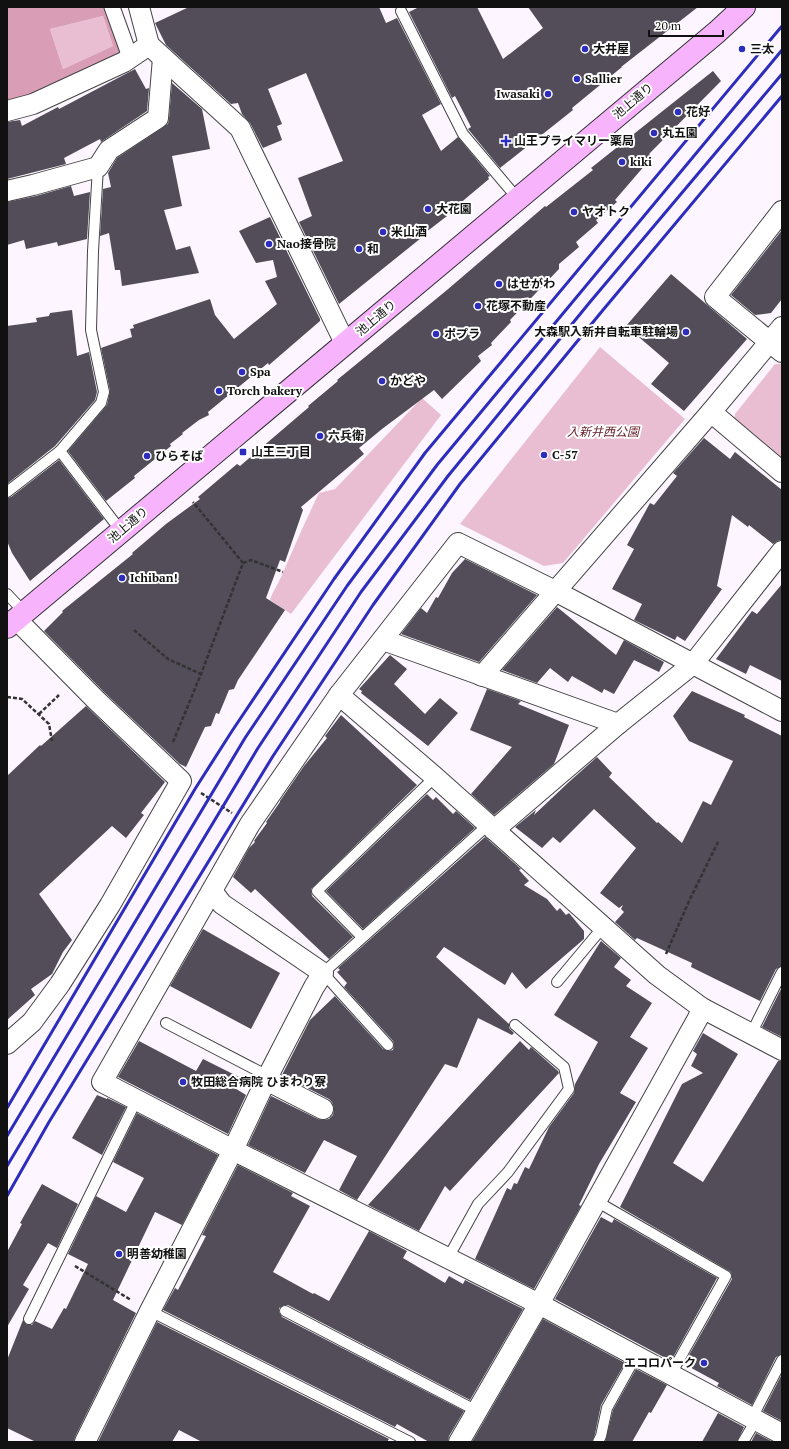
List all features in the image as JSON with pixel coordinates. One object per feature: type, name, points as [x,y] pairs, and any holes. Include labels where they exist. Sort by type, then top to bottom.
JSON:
[{"type":"main road","name":"池上通り","points":[[16,619],[717,32],[744,7]]},
{"type":"street","points":[[112,7],[130,57]]},
{"type":"street","points":[[7,191],[98,167],[109,150],[158,118],[156,52],[139,7]]},
{"type":"street","points":[[7,111],[33,104],[124,62],[130,57],[156,52]]},
{"type":"street","points":[[156,52],[240,128],[346,343]]},
{"type":"street","points":[[776,347],[714,297],[782,211]]},
{"type":"street","points":[[482,676],[711,412],[776,347],[782,326]]},
{"type":"street","points":[[711,412],[782,472]]},
{"type":"street","points":[[782,711],[555,591],[458,543],[339,695],[250,824],[102,1082],[136,1101],[539,1304],[782,1434]]},
{"type":"street","points":[[491,828],[613,733],[693,664],[782,551]]},
{"type":"street","points":[[8,1041],[32,1022],[60,984],[110,905],[181,781],[96,700],[16,619]]},
{"type":"street","points":[[383,640],[482,676],[613,733]]},
{"type":"street","points":[[339,695],[435,777],[657,975],[702,1008],[782,1050]]},
{"type":"street","points":[[85,1442],[150,1311],[233,1150],[268,1076],[314,987],[323,973],[222,904],[212,891]]},
{"type":"street","points":[[459,1442],[539,1304],[698,1018],[702,1008]]},
{"type":"street","points":[[268,1076],[276,1085],[324,1109]]},
{"type":"lane","points":[[401,11],[463,134],[518,199]]},
{"type":"lane","points":[[7,492],[60,451],[102,403],[104,392],[91,330],[93,251],[99,172],[98,167]]},
{"type":"lane","points":[[60,451],[121,531]]},
{"type":"lane","points":[[7,594],[16,619]]},
{"type":"lane","points":[[362,937],[317,891],[435,777]]},
{"type":"lane","points":[[388,1045],[323,973],[362,937],[491,828]]},
{"type":"lane","points":[[557,982],[603,926]]},
{"type":"lane","points":[[751,1034],[782,972]]},
{"type":"lane","points":[[166,1023],[268,1076]]},
{"type":"lane","points":[[448,1258],[478,1204],[508,1172],[569,1089],[564,1067],[515,1025]]},
{"type":"lane","points":[[29,1319],[136,1101]]},
{"type":"lane","points":[[596,1201],[726,1276],[670,1374]]},
{"type":"lane","points":[[150,1311],[410,1442]]},
{"type":"lane","points":[[284,1311],[477,1410]]},
{"type":"lane","points":[[598,1442],[601,1436],[607,1408],[636,1356]]},
{"type":"lane","points":[[743,1442],[782,1360]]},
{"type":"path","points":[[192,500],[243,563]]},
{"type":"path","points":[[164,764],[201,674],[243,563],[251,560],[283,572]]},
{"type":"path","points":[[134,630],[168,659],[201,674]]},
{"type":"path","points":[[39,714],[62,692]]},
{"type":"path","points":[[7,697],[22,699],[50,724],[52,741]]},
{"type":"path","points":[[181,781],[236,815]]},
{"type":"path","points":[[657,975],[688,901],[718,842]]},
{"type":"path","points":[[59,1257],[150,1311]]},
{"type":"green space","points":[[103,16],[113,46],[63,69],[50,29]]},
{"type":"green space","name":"入新井西公園","points":[[600,347],[685,419],[563,563],[544,566],[460,524]]},
{"type":"green space","points":[[775,364],[782,364],[782,463],[733,424],[735,414]]},
{"type":"green space","points":[[422,398],[441,415],[291,614],[270,600],[319,493],[335,489]]},
{"type":"shaded area","points":[[7,7],[121,7],[126,33],[123,57],[7,107]],"holes":[[[103,16],[113,46],[63,69],[50,29]]]},
{"type":"building","points":[[189,7],[379,7],[386,23],[397,18],[441,104],[422,115],[441,151],[458,137],[490,176],[488,177],[489,179],[425,233],[426,234],[339,304],[299,222],[312,216],[298,178],[343,161],[306,73],[268,89],[282,124],[277,126],[282,140],[263,148],[250,123],[242,114],[238,103],[231,104],[166,45],[155,23]]},
{"type":"building","points":[[419,7],[477,7],[503,59],[543,28],[528,7],[698,7],[621,67],[572,108],[573,110],[500,168],[468,129],[471,127],[455,96],[452,98],[409,12]]},
{"type":"building","points":[[135,69],[146,89],[149,88],[147,111],[101,142],[100,139],[64,158],[66,164],[7,179],[7,122],[20,120],[22,126],[58,107],[59,109]]},
{"type":"building","points":[[713,71],[721,81],[649,154],[652,157],[615,200],[617,202],[596,220],[598,223],[576,242],[579,247],[559,264],[559,269],[510,320],[511,322],[491,343],[492,345],[478,356],[481,361],[442,399],[434,390],[382,429],[359,448],[364,454],[301,507],[303,510],[285,562],[280,560],[266,598],[285,610],[238,680],[234,689],[229,690],[219,714],[216,713],[211,726],[205,727],[186,767],[180,764],[104,692],[44,631],[63,612],[62,611],[133,554],[132,553],[166,524],[200,499],[198,497],[237,464],[240,466],[309,407],[308,406],[338,381],[337,380],[447,290],[545,206],[546,207],[593,170],[591,168]]},
{"type":"building","points":[[172,83],[202,109],[210,149],[172,156],[182,206],[164,210],[176,250],[190,246],[199,273],[122,286],[120,270],[115,270],[109,233],[100,236],[103,189],[111,187],[108,173],[117,158],[168,124]]},
{"type":"building","points":[[71,186],[74,196],[90,192],[87,239],[58,246],[57,242],[26,249],[24,240],[7,245],[7,202],[36,196]]},
{"type":"building","points":[[270,217],[320,321],[269,365],[268,363],[208,412],[209,415],[199,420],[182,433],[183,434],[170,444],[171,446],[106,501],[68,451],[107,405],[110,391],[101,348],[132,337],[130,329],[134,328],[133,325],[210,299],[215,315],[234,339],[277,304],[265,281],[277,277],[273,260],[256,263],[239,231]]},
{"type":"building","points":[[782,230],[782,299],[771,313],[755,315],[731,295]]},
{"type":"building","name":"大森駅入新井自転車駐輪場","points":[[671,274],[747,339],[684,411],[651,384],[669,363],[626,326]]},
{"type":"building","points":[[72,310],[77,356],[89,352],[97,392],[95,400],[55,446],[7,484],[7,326],[37,322],[36,318],[49,316],[50,313]]},
{"type":"building","points":[[704,438],[730,459],[735,452],[782,490],[782,540],[773,544],[749,525],[748,527],[732,515],[717,586],[722,589],[685,641],[677,636],[675,640],[634,620],[642,604],[612,589],[634,549],[627,545],[650,503],[654,505],[677,476],[673,473]]},
{"type":"building","points":[[59,460],[104,519],[30,581],[12,553],[7,541],[7,498],[11,497]]},
{"type":"building","points":[[465,559],[537,595],[479,662],[401,634],[421,608],[427,613],[436,597],[438,598],[452,573]]},
{"type":"building","points":[[782,584],[782,681],[750,665],[746,674],[716,659],[752,611],[757,614]]},
{"type":"building","points":[[557,607],[616,655],[624,640],[664,662],[659,672],[634,660],[614,694],[604,689],[602,693],[572,676],[568,682],[550,668],[537,683],[502,670]]},
{"type":"building","points":[[390,655],[407,669],[394,684],[425,714],[440,698],[458,713],[428,746],[361,693],[362,691],[359,689]]},
{"type":"building","points":[[487,689],[521,701],[518,704],[569,725],[554,764],[494,815],[471,794],[512,747],[470,730]]},
{"type":"building","points":[[692,691],[745,715],[744,717],[782,736],[782,966],[776,969],[760,1001],[691,967],[692,963],[637,938],[635,940],[615,922],[624,912],[621,909],[623,905],[619,908],[600,893],[636,848],[594,809],[560,843],[553,837],[542,848],[515,827],[536,810],[534,815],[597,757],[612,773],[609,777],[657,823],[658,822],[682,843],[703,801],[711,805],[733,761],[689,741],[673,716]]},
{"type":"building","points":[[86,706],[165,782],[141,813],[144,815],[126,838],[112,826],[39,894],[72,940],[63,952],[52,974],[31,989],[35,995],[7,1020],[7,776],[40,745],[41,746]]},
{"type":"building","points":[[341,715],[417,785],[311,889],[312,896],[353,937],[329,959],[255,889],[251,893],[233,877],[249,848],[255,842],[254,841],[280,801],[304,766],[327,738],[325,736]]},
{"type":"building","points":[[427,794],[433,800],[436,797],[453,814],[456,811],[475,828],[363,929],[326,891]]},
{"type":"building","points":[[485,837],[521,869],[519,870],[529,881],[524,885],[547,899],[557,911],[560,908],[566,915],[569,913],[584,931],[584,939],[526,989],[512,972],[505,985],[444,947],[436,957],[509,1024],[509,1028],[514,1033],[512,1035],[478,1018],[457,1068],[445,1064],[357,1200],[339,1190],[357,1156],[324,1140],[305,1173],[248,1145],[271,1096],[318,1119],[329,1119],[333,1115],[334,1108],[329,1099],[282,1075],[310,1020],[335,996],[383,1049],[389,1051],[393,1050],[393,1041],[344,987],[347,983],[337,972],[340,970],[338,968]]},
{"type":"building","points":[[203,929],[280,973],[251,1029],[170,986]]},
{"type":"building","points":[[601,941],[621,958],[614,967],[631,980],[626,986],[652,1003],[630,1037],[648,1048],[620,1093],[636,1102],[599,1164],[579,1205],[581,1206],[534,1289],[475,1259],[507,1188],[511,1190],[514,1183],[517,1184],[525,1167],[529,1169],[549,1127],[574,1093],[575,1084],[598,1042],[554,1015]]},
{"type":"building","points":[[782,987],[782,1037],[762,1027]]},
{"type":"building","points":[[703,1033],[738,1054],[673,1163],[703,1182],[778,1061],[782,1061],[782,1354],[776,1357],[752,1405],[717,1386],[719,1383],[684,1364],[732,1279],[731,1272],[620,1207],[682,1084],[703,1073],[691,1066],[697,1054],[693,1051]]},
{"type":"building","name":"牧田総合病院 ひまわり寮","points":[[139,1041],[196,1071],[203,1059],[239,1077],[233,1087],[246,1095],[228,1134],[118,1077]]},
{"type":"building","points":[[520,1041],[529,1050],[531,1047],[559,1073],[450,1191],[445,1186],[419,1231],[368,1205]]},
{"type":"building","points":[[97,1095],[126,1107],[102,1155],[72,1138]]},
{"type":"building","points":[[137,1113],[218,1155],[182,1225],[155,1212],[113,1300],[136,1313],[75,1437],[74,1442],[36,1442],[7,1428],[7,1360],[23,1320],[27,1325],[32,1325],[35,1321],[52,1329],[64,1308],[66,1309],[88,1264],[68,1254],[96,1196],[126,1212],[144,1178],[113,1162]]},
{"type":"building","points":[[238,1165],[293,1193],[291,1196],[310,1206],[273,1272],[313,1294],[314,1293],[329,1301],[369,1231],[407,1251],[403,1258],[445,1283],[449,1276],[463,1284],[465,1280],[523,1309],[470,1400],[288,1305],[284,1305],[279,1308],[279,1312],[282,1317],[464,1411],[449,1436],[448,1442],[429,1442],[397,1424],[395,1427],[163,1310],[175,1288],[178,1290],[206,1236],[202,1235]]},
{"type":"building","points":[[42,1184],[78,1204],[57,1248],[48,1243],[23,1285],[29,1289],[7,1327],[7,1252],[22,1224],[20,1223]]},
{"type":"building","points":[[601,1217],[612,1223],[614,1219],[717,1278],[671,1361],[555,1299]]},
{"type":"building","points":[[543,1319],[625,1363],[601,1405],[592,1442],[472,1442]]},
{"type":"building","points":[[157,1322],[389,1439],[387,1442],[202,1442],[179,1430],[172,1442],[98,1442]]},
{"type":"building","points":[[636,1369],[667,1385],[651,1413],[649,1412],[632,1442],[605,1442],[613,1410]]},
{"type":"building","points":[[782,1374],[782,1421],[763,1411]]},
{"type":"building","points":[[718,1413],[744,1427],[737,1442],[702,1442]]},
{"type":"building","points":[[756,1433],[773,1442],[751,1442]]},
{"type":"railway","points":[[7,1108],[195,789],[334,579],[425,453],[782,26]]},
{"type":"railway","points":[[7,1136],[245,738],[347,586],[437,465],[782,50]]},
{"type":"railway","points":[[7,1166],[258,748],[361,592],[448,476],[590,302],[782,74]]},
{"type":"railway","points":[[7,1196],[49,1122],[273,756],[373,605],[460,484],[782,96]]},
{"type":"place","name":"大井屋","points":[[585,49]]},
{"type":"place","name":"三太","points":[[742,49]]},
{"type":"place","name":"Sallier","points":[[577,79]]},
{"type":"place","name":"Iwasaki","points":[[548,94]]},
{"type":"place","name":"花好","points":[[678,112]]},
{"type":"place","name":"丸五園","points":[[654,133]]},
{"type":"place","name":"山王プライマリー薬局","points":[[506,141]]},
{"type":"place","name":"kiki","points":[[622,162]]},
{"type":"place","name":"大花園","points":[[428,209]]},
{"type":"place","name":"ヤオトク","points":[[574,212]]},
{"type":"place","name":"米山酒","points":[[383,232]]},
{"type":"place","name":"Nao接骨院","points":[[269,244]]},
{"type":"place","name":"和","points":[[359,249]]},
{"type":"place","name":"はせがわ","points":[[499,284]]},
{"type":"place","name":"花塚不動産","points":[[478,306]]},
{"type":"place","name":"大森駅入新井自転車駐輪場","points":[[686,332]]},
{"type":"place","name":"ポプラ","points":[[436,334]]},
{"type":"place","name":"Spa","points":[[242,372]]},
{"type":"place","name":"かどや","points":[[382,381]]},
{"type":"place","name":"Torch bakery","points":[[219,391]]},
{"type":"place","name":"六兵衛","points":[[320,436]]},
{"type":"place","name":"山王三丁目","points":[[243,452]]},
{"type":"place","name":"C-57","points":[[544,455]]},
{"type":"place","name":"ひらそば","points":[[147,456]]},
{"type":"place","name":"Ichiban!","points":[[122,578]]},
{"type":"place","name":"牧田総合病院 ひまわり寮","points":[[183,1082]]},
{"type":"place","name":"明善幼稚園","points":[[119,1254]]},
{"type":"place","name":"エコロパーク","points":[[704,1363]]}]
